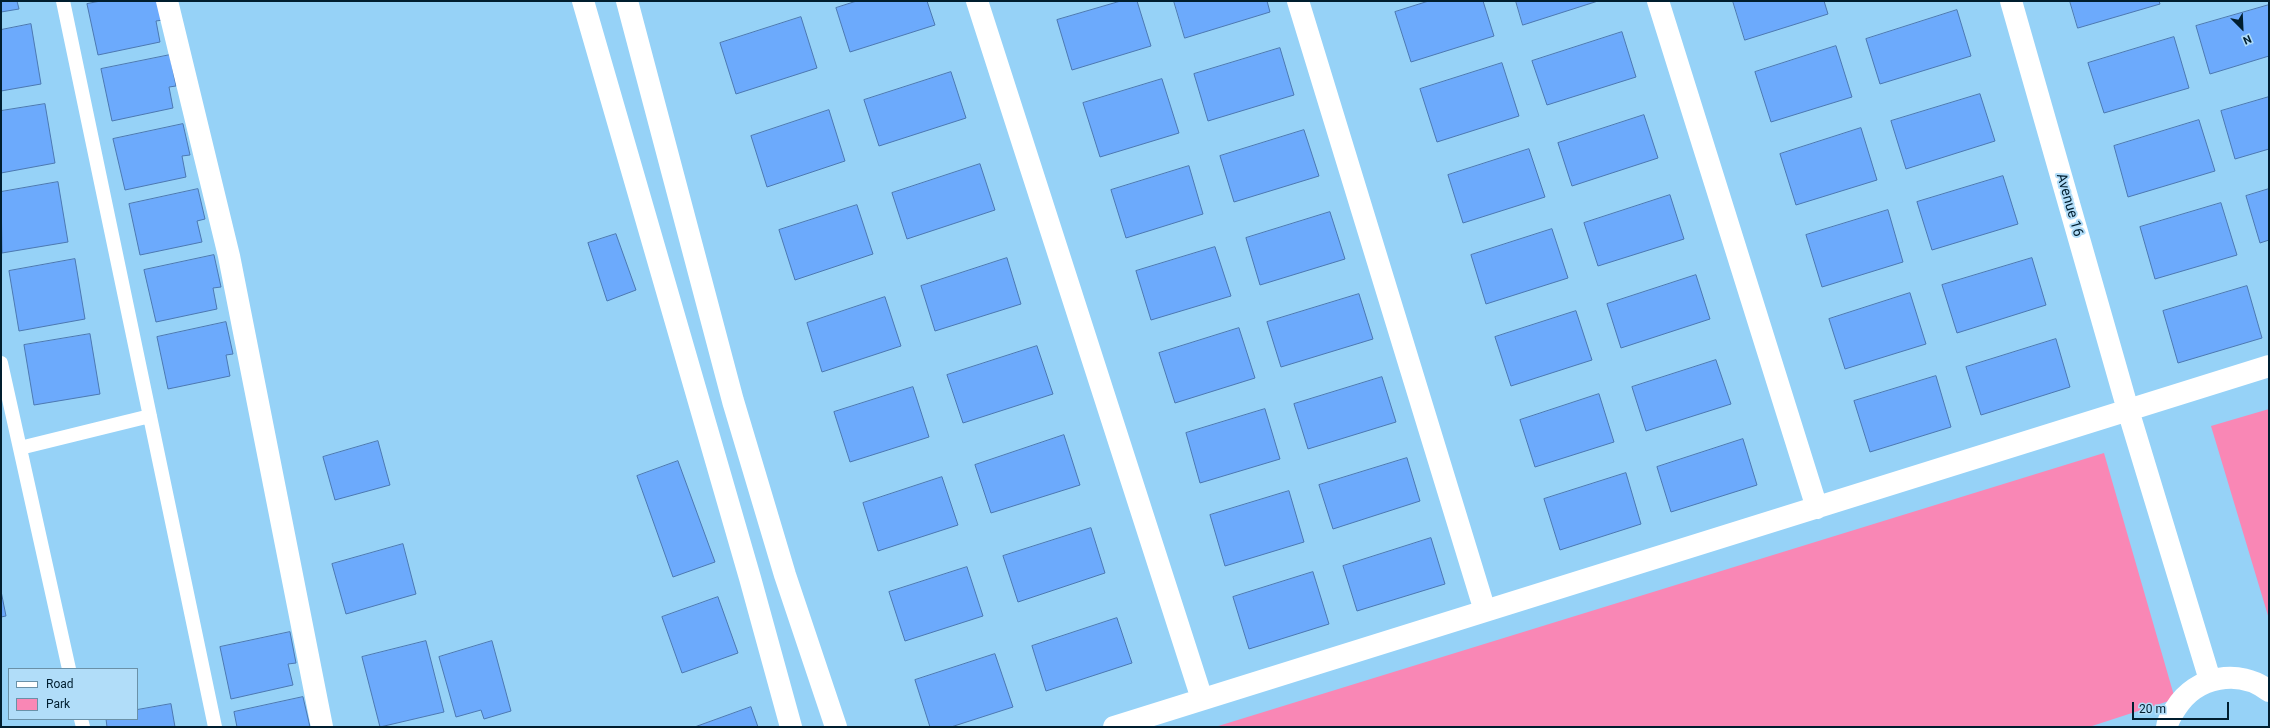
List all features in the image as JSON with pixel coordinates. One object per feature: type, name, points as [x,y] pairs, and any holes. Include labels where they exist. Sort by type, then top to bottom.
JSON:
[{"type":"street","points":[[166,1],[229,256],[322,727]]},
{"type":"street","points":[[583,1],[750,578],[791,727]]},
{"type":"street","points":[[627,1],[733,401],[785,575],[836,727]]},
{"type":"street","points":[[976,1],[1202,699]]},
{"type":"street","points":[[1298,1],[1485,611]]},
{"type":"street","points":[[1658,1],[1817,508]]},
{"type":"street","name":"Avenue 16","points":[[2011,1],[2128,410],[2210,680]]},
{"type":"street","points":[[1114,727],[2269,366]]},
{"type":"street","points":[[2167,727],[2168,721],[2184,696],[2210,680],[2235,677],[2260,684],[2269,691]]},
{"type":"lane","points":[[63,1],[215,727]]},
{"type":"lane","points":[[1,363],[70,668]]},
{"type":"lane","points":[[20,448],[150,416]]},
{"type":"green space","points":[[2269,409],[2269,619],[2211,426]]},
{"type":"green space","points":[[2104,453],[2175,699],[2089,727],[1215,727]]},
{"type":"building","points":[[1,1],[17,1],[19,9],[1,12]]},
{"type":"building","points":[[101,1],[159,1],[163,20],[156,21],[160,42],[98,55],[87,4]]},
{"type":"building","points":[[857,1],[927,1],[935,25],[850,52],[836,8]]},
{"type":"building","points":[[1121,1],[1137,1],[1151,46],[1072,70],[1057,20]]},
{"type":"building","points":[[1174,1],[1267,1],[1270,12],[1185,38]]},
{"type":"building","points":[[1429,1],[1483,1],[1494,36],[1411,62],[1395,12]]},
{"type":"building","points":[[1516,1],[1598,1],[1523,25]]},
{"type":"building","points":[[1733,1],[1824,1],[1828,14],[1745,40]]},
{"type":"building","points":[[2070,1],[2159,1],[2160,4],[2078,28]]},
{"type":"building","points":[[2269,5],[2269,56],[2210,74],[2196,26]]},
{"type":"building","points":[[1957,10],[1971,56],[1880,84],[1866,39]]},
{"type":"building","points":[[801,17],[817,68],[736,94],[720,43]]},
{"type":"building","points":[[31,24],[41,84],[1,91],[1,30]]},
{"type":"building","points":[[1622,32],[1636,77],[1547,105],[1532,61]]},
{"type":"building","points":[[2174,37],[2189,88],[2104,113],[2088,63]]},
{"type":"building","points":[[1836,46],[1852,97],[1771,122],[1755,72]]},
{"type":"building","points":[[1280,48],[1294,95],[1208,121],[1194,74]]},
{"type":"building","points":[[170,55],[176,86],[169,87],[173,108],[112,121],[101,69]]},
{"type":"building","points":[[1502,63],[1519,116],[1437,142],[1420,89]]},
{"type":"building","points":[[951,72],[966,118],[879,146],[864,100]]},
{"type":"building","points":[[1162,79],[1179,133],[1100,157],[1083,103]]},
{"type":"building","points":[[1980,94],[1995,141],[1906,169],[1891,121]]},
{"type":"building","points":[[2269,97],[2269,149],[2235,159],[2221,111]]},
{"type":"building","points":[[45,104],[55,163],[1,173],[1,111]]},
{"type":"building","points":[[829,110],[845,161],[767,187],[751,136]]},
{"type":"building","points":[[1644,115],[1658,158],[1572,186],[1558,143]]},
{"type":"building","points":[[2199,120],[2215,171],[2128,197],[2114,146]]},
{"type":"building","points":[[183,124],[190,155],[182,156],[186,177],[125,190],[113,139]]},
{"type":"building","points":[[1861,128],[1877,180],[1796,205],[1780,154]]},
{"type":"building","points":[[1304,130],[1319,176],[1234,202],[1220,156]]},
{"type":"building","points":[[1529,149],[1545,197],[1463,223],[1448,175]]},
{"type":"building","points":[[980,164],[995,210],[907,239],[892,193]]},
{"type":"building","points":[[1189,166],[1203,214],[1126,238],[1111,190]]},
{"type":"building","points":[[2003,176],[2018,224],[1932,250],[1917,202]]},
{"type":"building","points":[[58,182],[68,242],[2,253],[1,192]]},
{"type":"building","points":[[198,189],[205,219],[197,221],[202,242],[140,255],[129,204]]},
{"type":"building","points":[[2269,189],[2269,240],[2260,243],[2246,196]]},
{"type":"building","points":[[1670,195],[1684,239],[1598,266],[1584,223]]},
{"type":"building","points":[[2221,203],[2237,255],[2155,279],[2140,227]]},
{"type":"building","points":[[857,205],[873,254],[795,280],[779,230]]},
{"type":"building","points":[[1888,210],[1903,262],[1822,287],[1806,235]]},
{"type":"building","points":[[1330,212],[1345,259],[1260,285],[1246,238]]},
{"type":"building","points":[[1552,229],[1568,278],[1486,304],[1471,255]]},
{"type":"building","points":[[616,234],[636,290],[607,301],[588,243]]},
{"type":"building","points":[[1215,247],[1231,296],[1151,320],[1136,271]]},
{"type":"building","points":[[214,255],[221,287],[213,288],[217,309],[156,322],[144,270]]},
{"type":"building","points":[[1007,258],[1021,304],[935,331],[921,286]]},
{"type":"building","points":[[2032,258],[2046,305],[1957,333],[1942,285]]},
{"type":"building","points":[[75,259],[85,319],[19,331],[9,271]]},
{"type":"building","points":[[1696,275],[1710,319],[1621,348],[1607,304]]},
{"type":"building","points":[[2247,286],[2262,338],[2178,363],[2163,311]]},
{"type":"building","points":[[1910,293],[1926,344],[1845,369],[1829,319]]},
{"type":"building","points":[[1359,294],[1373,339],[1281,367],[1267,322]]},
{"type":"building","points":[[885,297],[901,346],[822,372],[807,323]]},
{"type":"building","points":[[1576,311],[1592,360],[1511,386],[1495,337]]},
{"type":"building","points":[[226,322],[233,354],[226,355],[230,376],[168,389],[157,337]]},
{"type":"building","points":[[1239,328],[1255,378],[1175,403],[1159,353]]},
{"type":"building","points":[[90,334],[100,394],[34,405],[24,345]]},
{"type":"building","points":[[2056,339],[2070,387],[1981,415],[1966,367]]},
{"type":"building","points":[[1037,346],[1053,394],[963,423],[947,375]]},
{"type":"building","points":[[1716,360],[1731,404],[1646,431],[1632,387]]},
{"type":"building","points":[[1936,376],[1951,427],[1870,452],[1854,401]]},
{"type":"building","points":[[1382,377],[1396,422],[1308,449],[1294,404]]},
{"type":"building","points":[[913,387],[929,437],[850,462],[834,412]]},
{"type":"building","points":[[1599,394],[1614,442],[1535,467],[1520,420]]},
{"type":"building","points":[[1265,409],[1280,459],[1200,483],[1186,433]]},
{"type":"building","points":[[1064,435],[1080,485],[991,513],[975,465]]},
{"type":"building","points":[[1743,439],[1757,485],[1671,512],[1657,467]]},
{"type":"building","points":[[378,441],[390,485],[335,500],[323,457]]},
{"type":"building","points":[[1407,458],[1420,501],[1333,529],[1319,485]]},
{"type":"building","points":[[678,461],[715,562],[673,577],[637,476]]},
{"type":"building","points":[[1626,473],[1641,524],[1560,550],[1544,499]]},
{"type":"building","points":[[942,477],[958,525],[878,551],[863,503]]},
{"type":"building","points":[[1289,491],[1304,542],[1225,566],[1210,515]]},
{"type":"building","points":[[1091,528],[1105,573],[1018,602],[1003,556]]},
{"type":"building","points":[[1431,538],[1445,584],[1357,611],[1343,566]]},
{"type":"building","points":[[403,544],[416,594],[346,614],[332,564]]},
{"type":"building","points":[[967,567],[983,616],[905,641],[889,592]]},
{"type":"building","points":[[1313,572],[1329,624],[1249,649],[1233,597]]},
{"type":"building","points":[[1,591],[6,616],[1,617]]},
{"type":"building","points":[[718,597],[738,653],[682,673],[662,617]]},
{"type":"building","points":[[1117,618],[1132,663],[1046,691],[1032,646]]},
{"type":"building","points":[[290,632],[296,663],[288,664],[293,685],[231,699],[220,647]]},
{"type":"building","points":[[426,641],[444,712],[380,727],[362,657]]},
{"type":"building","points":[[492,641],[511,711],[484,719],[481,710],[456,717],[439,657]]},
{"type":"building","points":[[995,654],[1013,707],[951,727],[930,727],[915,680]]},
{"type":"building","points":[[303,697],[310,727],[237,727],[234,712]]},
{"type":"building","points":[[171,704],[175,727],[107,727],[106,720],[138,720],[138,710]]},
{"type":"building","points":[[751,707],[758,727],[695,727]]}]
